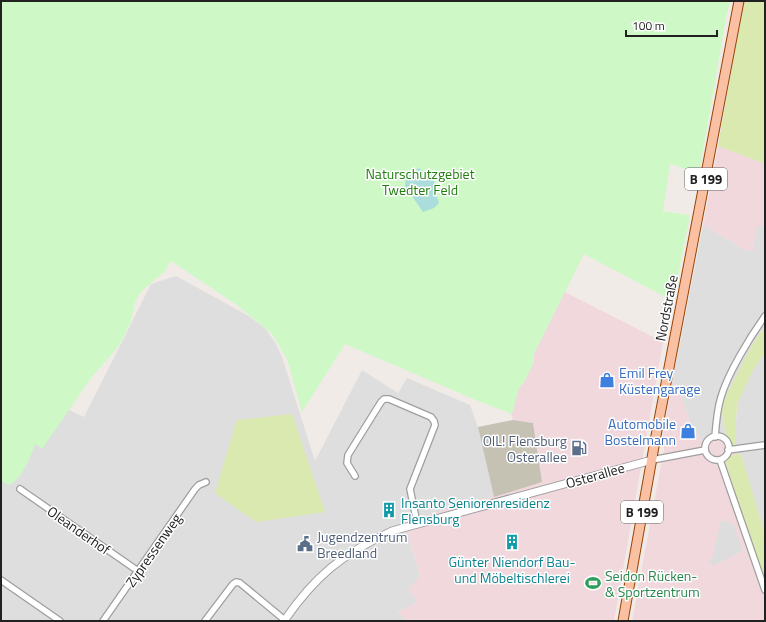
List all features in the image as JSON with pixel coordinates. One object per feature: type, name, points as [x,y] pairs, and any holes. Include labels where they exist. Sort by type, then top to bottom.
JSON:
[{"type":"main road","name":"Nordstraße","points":[[623,621],[739,1]]},
{"type":"street","points":[[715,436],[718,410],[724,386],[765,316]]},
{"type":"street","points":[[354,476],[347,463],[348,455],[381,402],[389,399],[431,417],[435,425],[410,489],[417,523]]},
{"type":"street","points":[[715,436],[726,440],[728,446],[726,456],[720,460],[708,457],[705,450],[706,442],[715,436]]},
{"type":"street","points":[[728,450],[765,445]]},
{"type":"street","name":"Osterallee","points":[[285,621],[310,587],[338,561],[354,550],[392,531],[652,460],[705,450]]},
{"type":"street","points":[[720,460],[765,590]]},
{"type":"street","name":"Zypressenweg","points":[[103,621],[195,489],[206,482]]},
{"type":"street","name":"Oleanderhof","points":[[20,489],[138,571]]},
{"type":"street","points":[[1,580],[60,621]]},
{"type":"street","points":[[206,621],[236,582],[240,583],[285,621]]},
{"type":"shaded area","points":[[718,146],[765,164],[765,227],[757,225],[753,251],[746,250],[703,225]]},
{"type":"shaded area","points":[[757,224],[765,227],[765,326],[752,345],[722,413],[726,436],[712,434],[703,443],[691,425],[680,392],[671,389],[703,225],[746,250],[752,251]]},
{"type":"shaded area","points":[[176,276],[247,315],[265,328],[276,344],[282,357],[315,461],[362,370],[398,393],[407,378],[470,405],[478,427],[494,497],[404,523],[420,576],[417,602],[398,612],[407,621],[1,621],[1,475],[60,406],[84,417],[151,284]],"holes":[[[238,420],[256,522],[215,493]]]},
{"type":"shaded area","points":[[561,290],[663,342],[614,621],[407,621],[398,612],[417,602],[408,589],[420,576],[404,522],[542,482],[533,423],[513,420],[509,407]]},
{"type":"shaded area","points":[[765,353],[765,535],[741,454],[737,454],[735,446],[735,430],[738,402],[753,370]]},
{"type":"shaded area","points":[[671,389],[680,392],[691,425],[703,443],[712,434],[726,436],[735,446],[737,454],[727,457],[754,549],[765,578],[765,621],[632,621],[664,449],[662,440]]},
{"type":"shaded area","points":[[513,420],[533,423],[542,482],[494,497],[478,427]]},
{"type":"shaded area","points":[[721,520],[734,525],[743,551],[713,566],[709,561],[713,556]]},
{"type":"green space","name":"Naturschutzgebiet Twedter Feld","points":[[1,1],[730,1],[699,173],[670,164],[663,211],[690,215],[673,301],[584,254],[534,354],[534,362],[525,381],[519,388],[512,414],[345,344],[302,412],[287,359],[272,334],[237,305],[171,261],[165,271],[139,295],[135,302],[131,322],[118,347],[91,378],[42,449],[35,444],[18,479],[9,485],[1,481]]},
{"type":"green space","points":[[744,1],[765,1],[765,164],[718,146]]},
{"type":"green space","points":[[765,326],[765,353],[753,370],[738,402],[735,446],[726,436],[722,413],[724,400],[752,345]]},
{"type":"green space","points":[[292,414],[325,512],[256,522],[215,493],[236,422],[238,420]]},
{"type":"green space","points":[[741,454],[765,535],[765,578],[726,464],[727,457]]},
{"type":"water","points":[[418,168],[432,176],[436,186],[434,187],[439,203],[434,208],[423,212],[405,186],[406,179]]},
{"type":"place","name":"Emil Frey Küstengarage","points":[[607,380]]},
{"type":"place","name":"Automobile Bostelmann","points":[[688,431]]},
{"type":"place","name":"OIL! Flensburg Osterallee","points":[[579,448]]},
{"type":"place","name":"Insanto Seniorenresidenz Flensburg","points":[[389,510]]},
{"type":"place","name":"Günter Niendorf Bau- und Möbeltischlerei","points":[[512,542]]},
{"type":"place","name":"Jugendzentrum Breedland","points":[[305,544]]},
{"type":"place","name":"Seidon Rücken- & Sportzentrum","points":[[593,583]]}]
